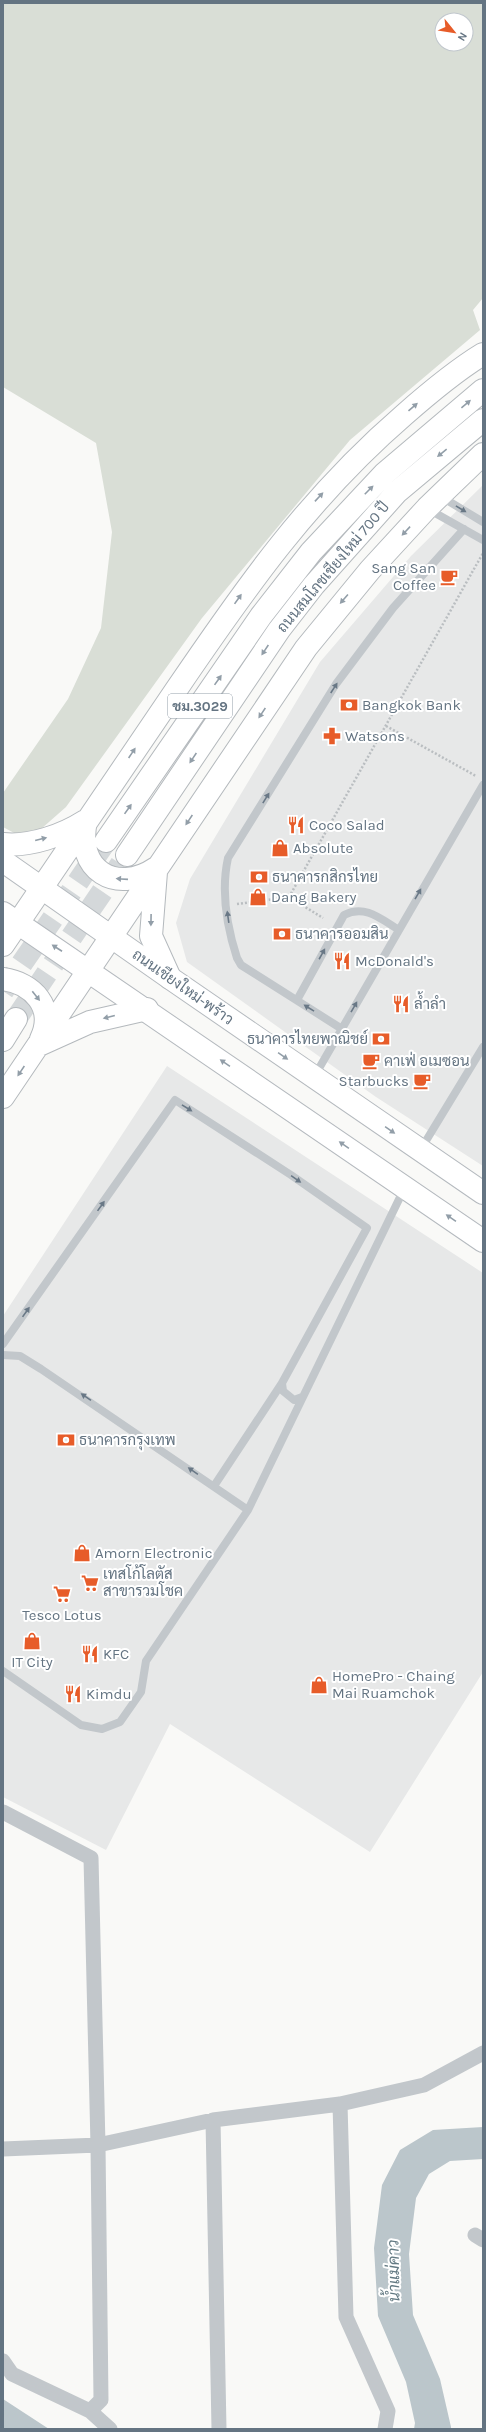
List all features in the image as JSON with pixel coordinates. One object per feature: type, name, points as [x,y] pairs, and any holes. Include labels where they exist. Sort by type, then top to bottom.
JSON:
[{"type":"main road","points":[[3,945],[11,918],[41,888],[86,820],[270,555],[313,504],[363,450],[421,399],[483,354]]},
{"type":"main road","name":"ถนนสมโภชเชียงใหม่ 700 ปี","points":[[106,841],[261,616],[311,552],[384,474],[483,390]]},
{"type":"main road","name":"ถนนสมโภชเชียงใหม่ 700 ปี","points":[[127,855],[279,630],[314,585],[397,492],[483,420]]},
{"type":"main road","points":[[3,1098],[90,970],[157,867],[306,648],[346,597],[433,502],[483,454]]},
{"type":"main road","points":[[3,844],[40,840],[62,833],[86,820]]},
{"type":"main road","points":[[86,820],[84,846],[88,859],[96,869],[107,877],[120,880],[133,880],[146,875],[157,867]]},
{"type":"main road","name":"ถนนเชียงใหม่-พร้าว","points":[[3,861],[313,1077],[483,1193]]},
{"type":"main road","points":[[157,867],[152,900],[151,936],[170,978]]},
{"type":"main road","points":[[11,918],[90,970],[483,1240]]},
{"type":"main road","points":[[3,979],[16,981],[28,986],[38,996],[44,1007],[46,1020],[44,1034],[38,1045]]},
{"type":"main road","points":[[38,1045],[90,1022],[147,1010]]},
{"type":"main road","points":[[3,1040],[16,1019]]},
{"type":"street","points":[[3,1812],[91,1858],[98,2145],[101,2400],[90,2411]]},
{"type":"street","points":[[3,2149],[98,2145],[213,2120],[340,2104],[424,2085],[483,2053]]},
{"type":"street","points":[[340,2104],[346,2317],[388,2411],[385,2429]]},
{"type":"street","points":[[213,2120],[218,2429]]},
{"type":"street","points":[[3,2361],[12,2374],[90,2411],[110,2429]]},
{"type":"lane","points":[[433,502],[483,522]]},
{"type":"lane","points":[[433,502],[464,529],[482,537]]},
{"type":"lane","points":[[342,1029],[241,965],[233,944],[227,906],[225,873],[228,858],[336,684],[393,608],[464,529]]},
{"type":"lane","points":[[313,1077],[483,785]]},
{"type":"lane","points":[[296,1000],[344,915],[354,910],[367,912],[399,930]]},
{"type":"lane","points":[[420,1151],[483,1047]]},
{"type":"lane","points":[[3,1344],[175,1100],[291,1175],[367,1228],[282,1383],[214,1486]]},
{"type":"lane","points":[[3,1671],[81,1725],[102,1729],[120,1722],[141,1692],[144,1681],[146,1661],[248,1510],[405,1187]]},
{"type":"lane","points":[[3,1355],[20,1356],[87,1398],[248,1510]]},
{"type":"lane","points":[[282,1383],[283,1391],[294,1400],[302,1397]]},
{"type":"path","points":[[289,897],[483,553]]},
{"type":"path","points":[[386,726],[478,777]]},
{"type":"path","points":[[227,906],[289,897],[323,918]]},
{"type":"shaded area","points":[[3,3],[483,3],[483,298],[473,310],[480,330],[350,440],[202,618],[66,807],[41,829],[16,834],[3,827],[3,793],[68,699],[101,628],[112,532],[96,443],[3,387]]},
{"type":"shaded area","points":[[483,485],[483,1166],[376,1097],[187,962],[176,923],[190,879],[320,662],[411,556]]},
{"type":"shaded area","points":[[167,1066],[483,1273],[483,1672],[370,1852],[170,1724],[106,1850],[3,1797],[3,1316]]},
{"type":"water","name":"น้ำแม่คาว","points":[[483,2127],[483,2159],[450,2161],[429,2174],[416,2198],[409,2254],[413,2315],[440,2379],[451,2429],[414,2429],[415,2423],[406,2382],[378,2316],[374,2248],[382,2185],[400,2150],[433,2130]]},
{"type":"water","points":[[3,2399],[49,2429],[3,2429]]},
{"type":"tunnel","points":[[3,991],[106,841]]},
{"type":"tunnel","points":[[16,1019],[127,855]]},
{"type":"place","name":"Sang San Coffee","points":[[449,577]]},
{"type":"place","name":"Bangkok Bank","points":[[349,705]]},
{"type":"place","name":"Watsons","points":[[332,736]]},
{"type":"place","name":"Coco Salad","points":[[296,825]]},
{"type":"place","name":"Absolute","points":[[280,848]]},
{"type":"place","name":"ธนาคารกสิกรไทย","points":[[259,877]]},
{"type":"place","name":"Dang Bakery","points":[[258,897]]},
{"type":"place","name":"ธนาคารออมสิน","points":[[282,934]]},
{"type":"place","name":"McDonald's","points":[[342,961]]},
{"type":"place","name":"ล้ำลำ","points":[[401,1004]]},
{"type":"place","name":"ธนาคารไทยพาณิชย์","points":[[381,1039]]},
{"type":"place","name":"คาเฟ่ อเมซอน","points":[[371,1061]]},
{"type":"place","name":"Starbucks","points":[[422,1081]]},
{"type":"place","name":"ธนาคารกรุงเทพ","points":[[66,1440]]},
{"type":"place","name":"Amorn Electronic","points":[[82,1553]]},
{"type":"place","name":"เทสโก้โลตัส สาขารวมโชค","points":[[90,1583]]},
{"type":"place","name":"Tesco Lotus","points":[[62,1594]]},
{"type":"place","name":"IT City","points":[[32,1641]]},
{"type":"place","name":"KFC","points":[[90,1654]]},
{"type":"place","name":"HomePro - Chaing Mai Ruamchok","points":[[319,1685]]},
{"type":"place","name":"Kimdu","points":[[73,1694]]}]
